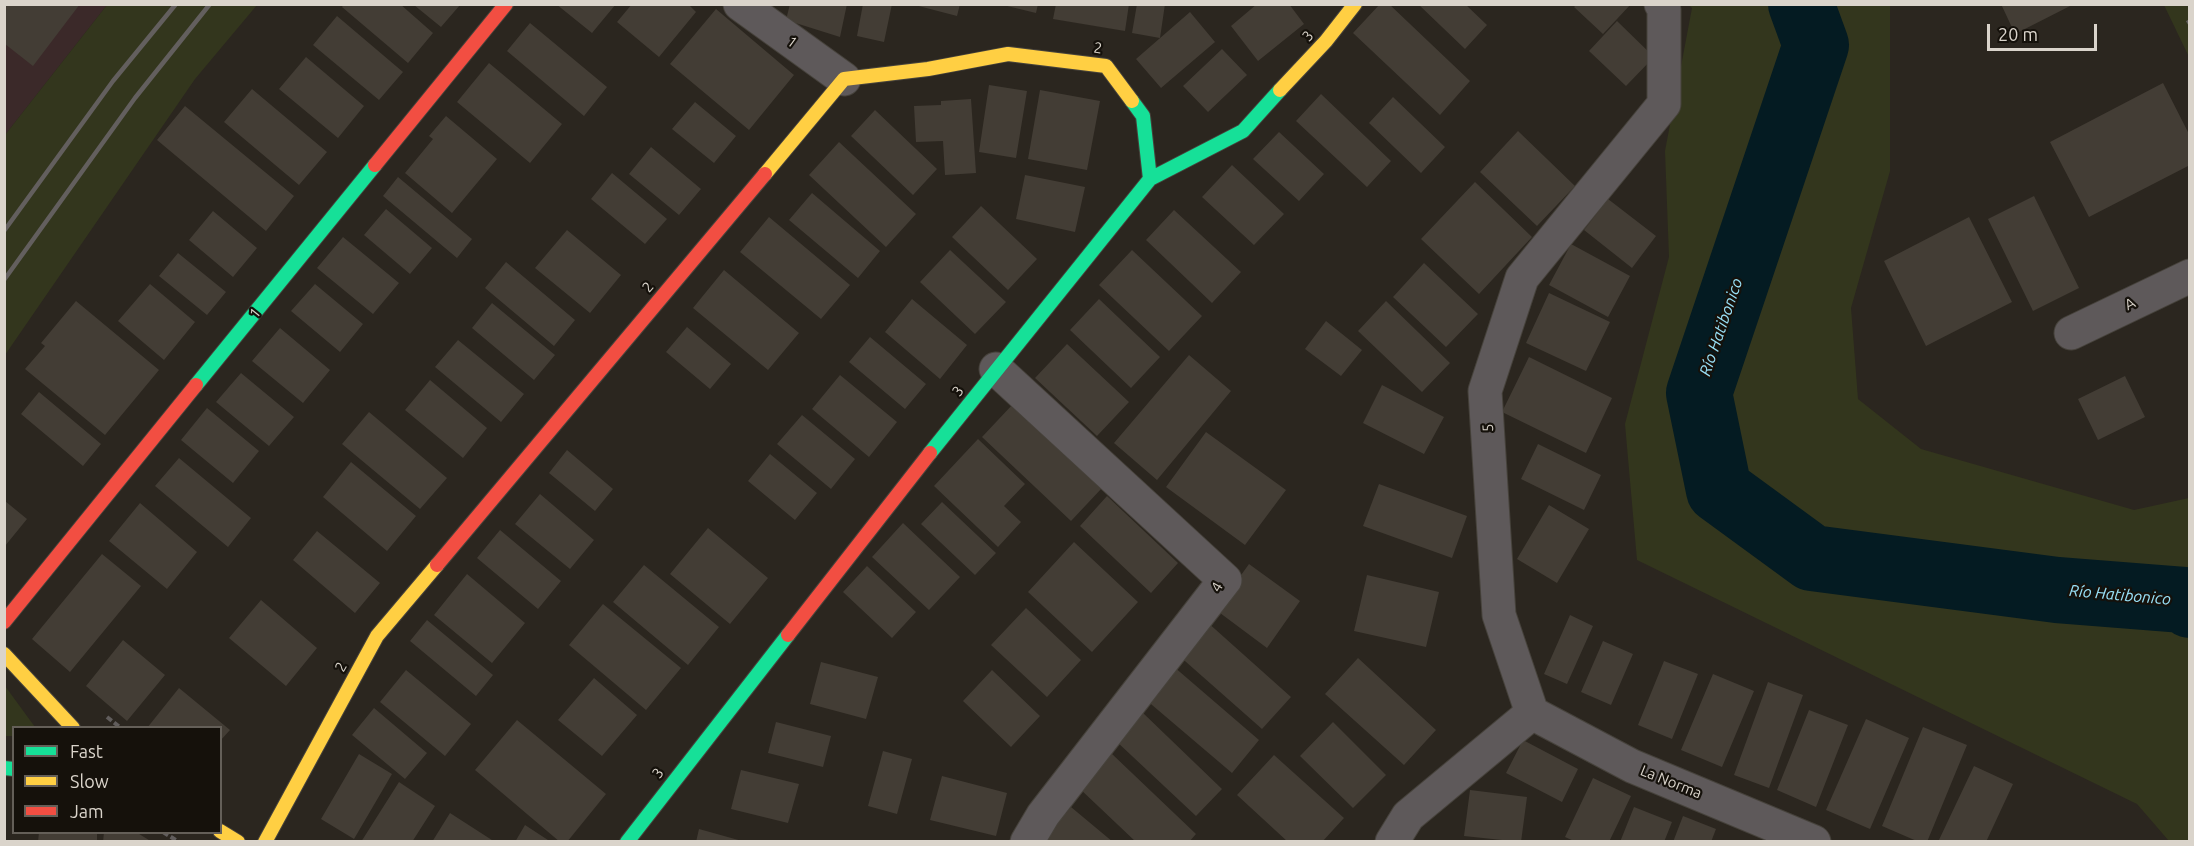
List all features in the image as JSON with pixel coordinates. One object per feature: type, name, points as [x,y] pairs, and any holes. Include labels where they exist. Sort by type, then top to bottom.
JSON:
[{"type":"street","name":"1","points":[[4,622],[506,4]]},
{"type":"street","name":"1","points":[[740,4],[844,79]]},
{"type":"street","name":"3","points":[[627,842],[996,369],[1150,178],[1243,130],[1326,41],[1355,4]]},
{"type":"street","name":"5","points":[[1532,713],[1499,615],[1485,391],[1522,278],[1664,104],[1664,9],[1661,4]]},
{"type":"street","name":"2","points":[[265,842],[377,636],[844,79],[928,69],[1008,54],[1106,66],[1143,116],[1150,178]]},
{"type":"street","name":"A","points":[[2071,333],[2190,276]]},
{"type":"street","name":"4","points":[[996,369],[1225,580],[1043,815],[1027,842]]},
{"type":"street","points":[[4,654],[71,726]]},
{"type":"street","points":[[1392,842],[1408,816],[1532,713]]},
{"type":"street","name":"La Norma","points":[[1532,713],[1632,766],[1814,842]]},
{"type":"street","points":[[222,832],[238,842]]},
{"type":"path","points":[[166,834],[179,842]]},
{"type":"shaded area","points":[[5,5],[107,5],[5,135]]},
{"type":"green space","points":[[107,5],[257,5],[195,79],[5,355],[5,135]]},
{"type":"green space","points":[[1689,5],[1890,5],[1890,171],[1851,308],[1858,399],[1921,449],[2134,510],[2189,498],[2189,841],[2169,841],[2137,804],[1637,560],[1625,424],[1669,257],[1665,151],[1692,8]]},
{"type":"green space","points":[[2164,5],[2189,5],[2189,57]]},
{"type":"green space","points":[[5,686],[34,726],[12,726],[12,736],[5,736]]},
{"type":"building","points":[[5,4],[80,4],[33,66],[5,44]]},
{"type":"building","points":[[344,4],[400,4],[433,33],[408,63],[342,7]]},
{"type":"building","points":[[556,4],[616,4],[592,33]]},
{"type":"building","points":[[632,4],[688,4],[696,12],[659,57],[617,22]]},
{"type":"building","points":[[790,4],[847,4],[840,37],[786,20]]},
{"type":"building","points":[[863,4],[892,4],[884,42],[857,36]]},
{"type":"building","points":[[911,4],[960,4],[957,16]]},
{"type":"building","points":[[999,4],[1038,4],[1036,13]]},
{"type":"building","points":[[1056,4],[1129,4],[1125,31],[1053,19]]},
{"type":"building","points":[[1137,4],[1165,4],[1160,38],[1132,33]]},
{"type":"building","points":[[1257,4],[1289,4],[1304,24],[1258,61],[1231,26]]},
{"type":"building","points":[[1380,4],[1389,4],[1470,81],[1440,115],[1353,33]]},
{"type":"building","points":[[1418,4],[1465,4],[1487,25],[1465,49]]},
{"type":"building","points":[[1577,4],[1631,4],[1603,34],[1574,7]]},
{"type":"building","points":[[2001,4],[2074,4],[2015,34]]},
{"type":"building","points":[[414,5],[460,5],[441,27]]},
{"type":"building","points":[[716,9],[794,75],[749,130],[670,64]]},
{"type":"building","points":[[1190,12],[1215,42],[1161,88],[1136,59]]},
{"type":"building","points":[[337,16],[403,72],[379,100],[313,45]]},
{"type":"building","points":[[1617,21],[1654,57],[1626,86],[1589,51]]},
{"type":"building","points":[[530,23],[607,87],[584,116],[507,51]]},
{"type":"building","points":[[1222,49],[1247,75],[1208,112],[1183,86]]},
{"type":"building","points":[[306,57],[364,106],[338,138],[279,89]]},
{"type":"building","points":[[489,63],[562,124],[530,163],[457,102]]},
{"type":"building","points":[[2163,83],[2190,136],[2190,165],[2089,217],[2050,142]]},
{"type":"building","points":[[989,85],[1027,91],[1016,158],[979,152]]},
{"type":"building","points":[[252,89],[327,152],[299,185],[224,122]]},
{"type":"building","points":[[1040,90],[1100,101],[1087,170],[1028,159]]},
{"type":"building","points":[[1321,94],[1391,161],[1367,187],[1296,121]]},
{"type":"building","points":[[1393,97],[1445,147],[1421,173],[1369,123]]},
{"type":"building","points":[[971,99],[976,173],[945,175],[943,141],[916,142],[914,106],[941,105],[941,101]]},
{"type":"building","points":[[695,102],[736,136],[714,163],[672,129]]},
{"type":"building","points":[[185,106],[294,196],[266,231],[157,140]]},
{"type":"building","points":[[875,110],[937,169],[913,195],[851,136]]},
{"type":"building","points":[[446,116],[497,159],[452,213],[405,173],[433,139],[429,136]]},
{"type":"building","points":[[1518,131],[1575,186],[1537,226],[1480,172]]},
{"type":"building","points":[[1279,132],[1324,174],[1299,201],[1253,159]]},
{"type":"building","points":[[839,142],[916,214],[886,247],[809,175]]},
{"type":"building","points":[[651,147],[701,189],[679,215],[629,174]]},
{"type":"building","points":[[1232,165],[1284,214],[1254,245],[1202,197]]},
{"type":"building","points":[[612,173],[667,219],[645,244],[591,199]]},
{"type":"building","points":[[1025,175],[1085,187],[1075,232],[1016,219]]},
{"type":"building","points":[[398,177],[472,239],[457,258],[383,196]]},
{"type":"building","points":[[1475,182],[1532,237],[1479,294],[1421,239]]},
{"type":"building","points":[[812,193],[880,251],[858,278],[789,220]]},
{"type":"building","points":[[2034,196],[2079,288],[2033,311],[1988,219]]},
{"type":"building","points":[[1608,199],[1656,236],[1632,268],[1584,230]]},
{"type":"building","points":[[981,206],[1037,259],[1008,290],[952,237]]},
{"type":"building","points":[[386,209],[432,248],[410,274],[364,235]]},
{"type":"building","points":[[1174,210],[1241,272],[1212,303],[1146,240]]},
{"type":"building","points":[[213,211],[257,248],[233,277],[189,240]]},
{"type":"building","points":[[769,217],[850,285],[821,319],[740,252]]},
{"type":"building","points":[[1969,217],[2012,302],[1926,346],[1884,261]]},
{"type":"building","points":[[567,230],[621,275],[590,313],[535,268]]},
{"type":"building","points":[[343,237],[399,283],[373,314],[317,268]]},
{"type":"building","points":[[1571,244],[1630,276],[1608,317],[1549,285]]},
{"type":"building","points":[[950,250],[1006,302],[975,334],[920,282]]},
{"type":"building","points":[[1132,250],[1202,316],[1169,351],[1099,285]]},
{"type":"building","points":[[178,253],[226,292],[207,315],[159,276]]},
{"type":"building","points":[[506,262],[575,320],[554,346],[485,288]]},
{"type":"building","points":[[1424,263],[1478,314],[1446,347],[1393,297]]},
{"type":"building","points":[[724,270],[799,333],[768,370],[693,308]]},
{"type":"building","points":[[150,284],[195,322],[164,360],[118,321]]},
{"type":"building","points":[[315,284],[363,324],[340,352],[291,311]]},
{"type":"building","points":[[1549,293],[1610,322],[1586,371],[1526,343]]},
{"type":"building","points":[[912,299],[967,345],[940,379],[885,332]]},
{"type":"building","points":[[1099,299],[1160,357],[1131,388],[1070,330]]},
{"type":"building","points":[[76,301],[159,370],[105,435],[25,369],[45,346],[41,343]]},
{"type":"building","points":[[1386,301],[1450,363],[1422,392],[1358,331]]},
{"type":"building","points":[[492,303],[555,355],[534,380],[472,328]]},
{"type":"building","points":[[1326,321],[1362,350],[1341,376],[1305,349]]},
{"type":"building","points":[[687,327],[731,364],[710,389],[666,352]]},
{"type":"building","points":[[280,328],[330,370],[303,403],[252,361]]},
{"type":"building","points":[[870,337],[926,384],[905,409],[849,362]]},
{"type":"building","points":[[458,340],[524,394],[501,422],[435,367]]},
{"type":"building","points":[[1067,344],[1129,402],[1097,436],[1035,378]]},
{"type":"building","points":[[1189,355],[1231,391],[1157,480],[1114,443]]},
{"type":"building","points":[[1529,357],[1612,398],[1586,453],[1502,412]]},
{"type":"building","points":[[241,373],[294,417],[269,446],[216,402]]},
{"type":"building","points":[[840,375],[897,422],[869,457],[812,409]]},
{"type":"building","points":[[2125,376],[2145,417],[2098,440],[2078,399]]},
{"type":"building","points":[[430,380],[487,428],[463,458],[405,410]]},
{"type":"building","points":[[1382,385],[1444,417],[1424,454],[1363,423]]},
{"type":"building","points":[[39,392],[101,444],[83,466],[21,414]]},
{"type":"building","points":[[1013,404],[1102,488],[1071,521],[982,437]]},
{"type":"building","points":[[207,408],[259,451],[233,483],[181,440]]},
{"type":"building","points":[[369,412],[447,478],[420,509],[342,444]]},
{"type":"building","points":[[802,415],[855,459],[831,489],[777,444]]},
{"type":"building","points":[[1206,432],[1286,490],[1245,545],[1166,487]]},
{"type":"building","points":[[978,439],[1025,484],[1004,506],[1021,522],[998,547],[934,486]]},
{"type":"building","points":[[1538,444],[1601,475],[1584,510],[1521,479]]},
{"type":"building","points":[[567,450],[613,489],[595,511],[549,473]]},
{"type":"building","points":[[770,454],[817,493],[795,520],[748,481]]},
{"type":"building","points":[[179,458],[251,518],[228,547],[155,486]]},
{"type":"building","points":[[351,462],[416,516],[387,551],[323,497]]},
{"type":"building","points":[[1379,484],[1467,516],[1452,558],[1363,526]]},
{"type":"building","points":[[540,494],[594,540],[570,569],[515,524]]},
{"type":"building","points":[[1107,496],[1178,563],[1151,593],[1080,526]]},
{"type":"building","points":[[5,501],[27,519],[5,546]]},
{"type":"building","points":[[942,502],[996,553],[975,575],[921,524]]},
{"type":"building","points":[[140,503],[197,552],[167,589],[109,541]]},
{"type":"building","points":[[1549,505],[1589,529],[1557,583],[1517,559]]},
{"type":"building","points":[[903,523],[960,577],[929,610],[872,557]]},
{"type":"building","points":[[708,528],[768,578],[730,624],[670,574]]},
{"type":"building","points":[[500,530],[561,581],[538,609],[477,558]]},
{"type":"building","points":[[317,531],[380,583],[355,613],[293,560]]},
{"type":"building","points":[[1074,542],[1138,602],[1092,652],[1028,592]]},
{"type":"building","points":[[102,554],[141,586],[70,672],[32,639]]},
{"type":"building","points":[[1249,564],[1300,601],[1267,648],[1216,610]]},
{"type":"building","points":[[644,565],[719,627],[688,665],[613,602]]},
{"type":"building","points":[[867,566],[916,612],[892,638],[843,592]]},
{"type":"building","points":[[467,574],[525,623],[492,663],[434,615]]},
{"type":"building","points":[[1367,575],[1439,592],[1426,647],[1354,631]]},
{"type":"building","points":[[261,600],[317,648],[286,686],[229,638]]},
{"type":"building","points":[[603,604],[681,668],[646,710],[569,645]]},
{"type":"building","points":[[1026,608],[1081,660],[1047,697],[991,645]]},
{"type":"building","points":[[1570,615],[1593,626],[1567,684],[1544,674]]},
{"type":"building","points":[[427,620],[493,675],[476,696],[410,641]]},
{"type":"building","points":[[1206,621],[1291,697],[1262,729],[1177,654]]},
{"type":"building","points":[[123,640],[165,675],[127,721],[86,686]]},
{"type":"building","points":[[1603,641],[1633,654],[1611,705],[1581,692]]},
{"type":"building","points":[[1358,658],[1436,730],[1404,765],[1325,694]]},
{"type":"building","points":[[1664,661],[1698,674],[1672,739],[1638,725]]},
{"type":"building","points":[[821,662],[878,677],[866,719],[810,704]]},
{"type":"building","points":[[1173,666],[1259,740],[1232,773],[1145,699]]},
{"type":"building","points":[[406,670],[471,724],[445,756],[380,702]]},
{"type":"building","points":[[992,670],[1040,716],[1011,747],[963,701]]},
{"type":"building","points":[[1713,674],[1754,691],[1722,767],[1681,750]]},
{"type":"building","points":[[594,678],[637,715],[602,756],[558,720]]},
{"type":"building","points":[[1768,682],[1803,695],[1769,788],[1734,775]]},
{"type":"building","points":[[179,688],[230,730],[222,739],[222,726],[149,726]]},
{"type":"building","points":[[374,708],[427,753],[405,779],[352,735]]},
{"type":"building","points":[[1809,710],[1848,725],[1816,807],[1777,790]]},
{"type":"building","points":[[1142,712],[1222,789],[1196,816],[1116,741]]},
{"type":"building","points":[[1866,719],[1909,738],[1870,829],[1826,810]]},
{"type":"building","points":[[517,720],[606,794],[567,842],[560,842],[475,770]]},
{"type":"building","points":[[776,722],[831,736],[823,767],[768,753]]},
{"type":"building","points":[[1333,722],[1386,775],[1353,808],[1300,756]]},
{"type":"building","points":[[1923,727],[1967,745],[1927,842],[1919,842],[1882,826]]},
{"type":"building","points":[[1523,740],[1578,769],[1562,802],[1506,773]]},
{"type":"building","points":[[883,751],[912,759],[897,814],[868,806]]},
{"type":"building","points":[[1111,753],[1196,834],[1189,842],[1136,842],[1079,788]]},
{"type":"building","points":[[359,754],[392,774],[354,839],[321,819]]},
{"type":"building","points":[[1274,755],[1344,818],[1322,842],[1288,842],[1237,795]]},
{"type":"building","points":[[1974,766],[2013,784],[1986,842],[1938,842]]},
{"type":"building","points":[[741,770],[799,784],[788,823],[731,809]]},
{"type":"building","points":[[942,776],[1007,793],[996,836],[930,820]]},
{"type":"building","points":[[1593,778],[1631,796],[1609,842],[1576,842],[1565,837]]},
{"type":"building","points":[[399,782],[435,806],[412,842],[361,842]]},
{"type":"building","points":[[1470,790],[1527,797],[1521,842],[1464,836]]},
{"type":"building","points":[[1071,807],[1113,842],[1047,842],[1044,839]]},
{"type":"building","points":[[1634,807],[1672,822],[1664,842],[1620,842]]},
{"type":"building","points":[[450,813],[495,842],[432,842]]},
{"type":"building","points":[[1683,816],[1716,829],[1711,842],[1673,842]]},
{"type":"building","points":[[525,825],[551,842],[515,842]]},
{"type":"building","points":[[699,829],[742,841],[742,842],[696,842]]},
{"type":"building","points":[[39,834],[97,834],[97,842],[38,842]]},
{"type":"building","points":[[104,834],[139,834],[152,842],[103,842]]},
{"type":"waterway","name":"Río Hatibonico","points":[[1801,4],[1816,45],[1699,393],[1719,490],[1812,558],[2057,590],[2184,600],[2190,605]]},
{"type":"railway","points":[[4,231],[113,81],[176,4]]},
{"type":"railway","points":[[4,280],[135,98],[210,4]]},
{"type":"traffic: fast","points":[[930,453],[1150,179],[1243,131],[1280,90]]},
{"type":"traffic: fast","points":[[1132,101],[1143,116],[1150,179]]},
{"type":"traffic: fast","points":[[196,385],[375,165]]},
{"type":"traffic: fast","points":[[627,842],[788,635]]},
{"type":"traffic: fast","points":[[4,768],[12,769]]},
{"type":"traffic: slow","points":[[1280,90],[1326,41],[1355,4]]},
{"type":"traffic: slow","points":[[765,174],[844,79],[928,69],[1008,54],[1106,66],[1132,101]]},
{"type":"traffic: slow","points":[[265,842],[377,636],[437,565]]},
{"type":"traffic: slow","points":[[4,654],[71,726]]},
{"type":"traffic: slow","points":[[222,832],[238,842]]},
{"type":"traffic: jam","points":[[375,165],[506,4]]},
{"type":"traffic: jam","points":[[437,565],[765,174]]},
{"type":"traffic: jam","points":[[4,622],[196,385]]},
{"type":"traffic: jam","points":[[788,635],[930,453]]}]
